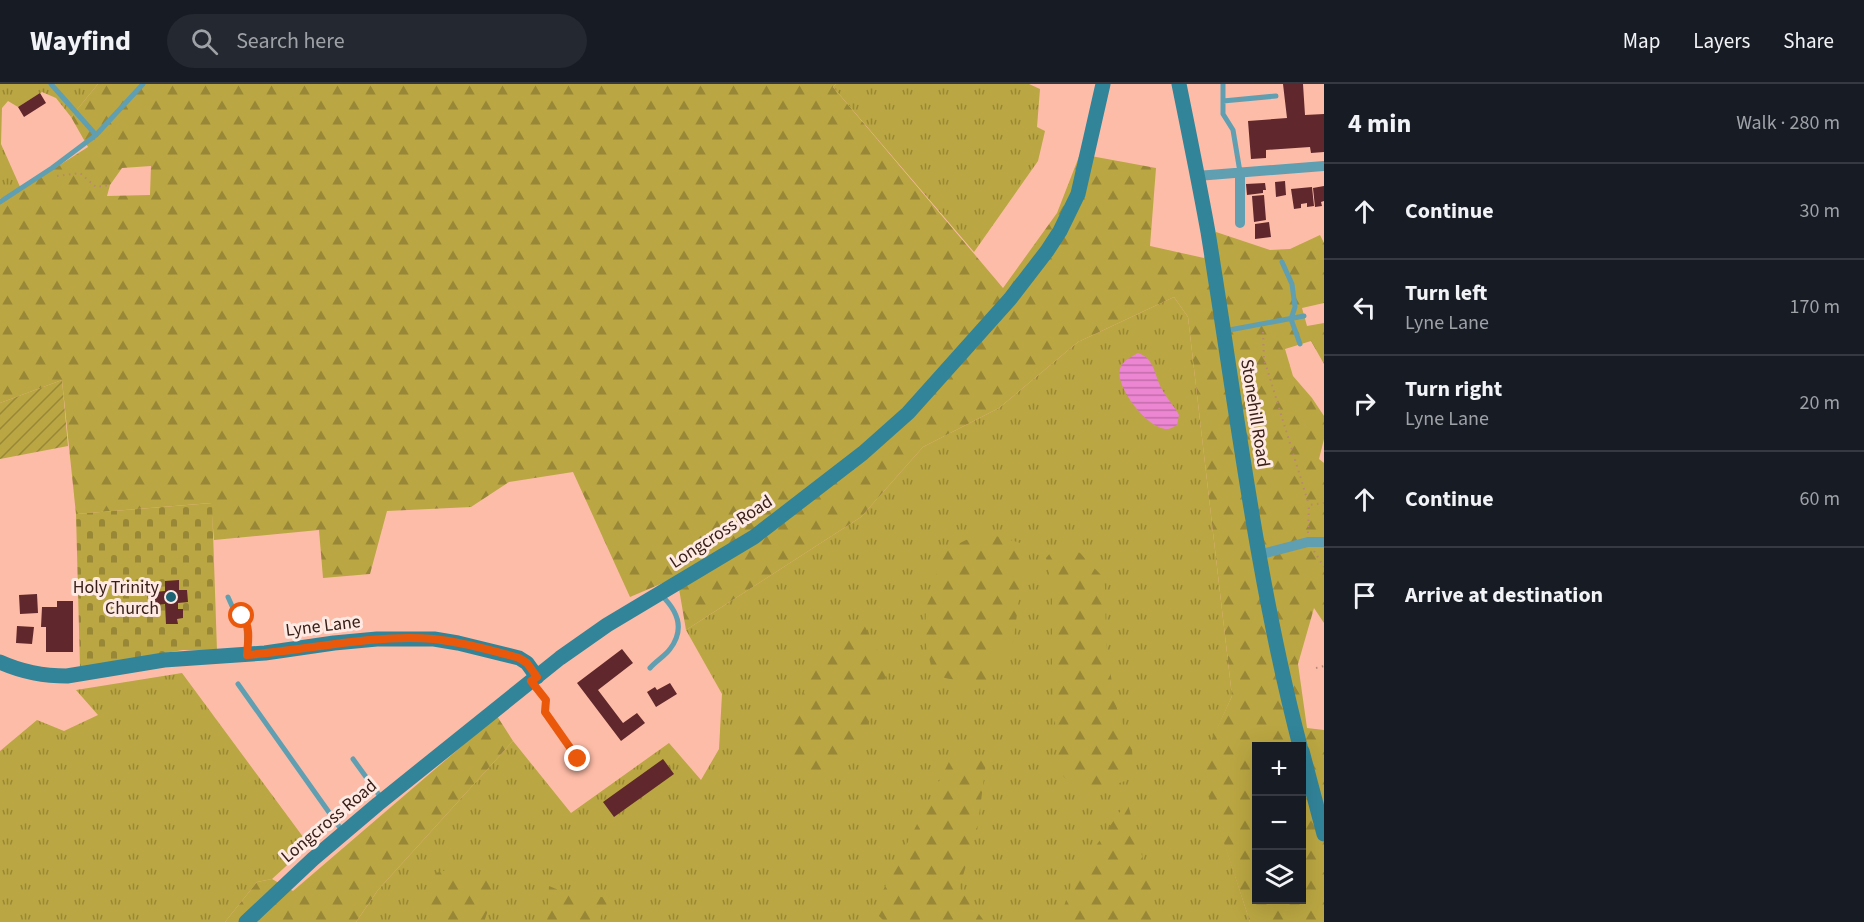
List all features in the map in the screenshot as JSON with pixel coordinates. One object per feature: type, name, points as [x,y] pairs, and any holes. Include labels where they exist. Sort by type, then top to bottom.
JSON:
[{"type":"street","name":"Longcross Road","points":[[246,922],[344,833],[534,679],[607,625],[754,537],[863,453],[908,413],[1010,299],[1047,251],[1074,203],[1083,175],[1103,84]]},
{"type":"street","name":"Stonehill Road","points":[[1179,84],[1208,231],[1258,555],[1282,676],[1299,742]]},
{"type":"street","points":[[1197,176],[1324,165]]},
{"type":"street","points":[[1240,172],[1240,223]]},
{"type":"street","points":[[1258,555],[1308,542],[1324,542]]},
{"type":"street","name":"Lyne Lane","points":[[0,662],[24,672],[67,676],[164,660],[247,655],[377,639],[434,639],[519,658],[527,663],[534,679]]},
{"type":"street","points":[[1306,766],[1324,834]]},
{"type":"lane","points":[[51,84],[96,135]]},
{"type":"lane","points":[[0,202],[52,168],[96,135],[143,84]]},
{"type":"lane","points":[[1223,84],[1223,114],[1233,130],[1240,172]]},
{"type":"lane","points":[[1222,101],[1276,96]]},
{"type":"lane","points":[[1282,262],[1292,284],[1295,307],[1291,319],[1300,344]]},
{"type":"lane","points":[[1222,331],[1304,316]]},
{"type":"lane","points":[[650,668],[672,647],[678,626],[675,610],[660,594]]},
{"type":"lane","points":[[228,597],[236,612],[246,621],[247,655]]},
{"type":"lane","points":[[534,679],[546,700],[545,712],[578,759]]},
{"type":"lane","points":[[238,684],[344,833]]},
{"type":"lane","points":[[353,759],[383,801]]},
{"type":"path","points":[[56,176],[80,173],[96,187],[110,185]]},
{"type":"path","points":[[1262,325],[1264,359],[1309,505],[1308,542],[1324,567]]},
{"type":"path","points":[[1309,505],[1324,503]]},
{"type":"path","points":[[1316,668],[1324,666]]},
{"type":"green space","points":[[0,84],[98,84],[71,117],[56,98],[42,92],[18,107],[8,101],[2,108],[1,144],[21,189],[0,199]]},
{"type":"green space","points":[[98,84],[836,84],[833,87],[1003,288],[1057,213],[1080,154],[1156,168],[1150,246],[1204,258],[1216,232],[1270,250],[1290,249],[1320,235],[1324,243],[1324,303],[1302,308],[1307,326],[1324,323],[1324,364],[1311,341],[1285,349],[1293,376],[1324,416],[1324,439],[1319,459],[1324,463],[1324,623],[1314,608],[1298,664],[1307,728],[1324,730],[1324,922],[1250,922],[1199,767],[1232,696],[1188,317],[1174,297],[1078,342],[999,408],[923,447],[861,517],[686,630],[677,577],[630,597],[573,472],[509,482],[471,507],[387,511],[370,574],[323,578],[319,530],[214,540],[211,503],[76,514],[62,380],[0,403],[0,203],[88,147],[71,117]],"holes":[[[151,166],[150,195],[107,196],[110,185],[122,168]]]},
{"type":"green space","points":[[836,84],[1029,84],[1040,89],[1037,127],[1045,131],[1038,161],[974,252],[833,87]]},
{"type":"green space","points":[[1174,297],[1188,317],[1232,696],[1200,767],[1250,922],[356,922],[378,890],[513,741],[571,813],[669,743],[701,780],[719,749],[722,694],[686,630],[861,517],[923,447],[999,408],[1078,342]]},
{"type":"green space","points":[[62,380],[68,446],[0,459],[0,403]]},
{"type":"green space","points":[[212,503],[217,651],[183,650],[80,667],[76,514]]},
{"type":"green space","points":[[989,534],[1024,544],[1029,555],[1021,587],[1013,642],[989,660],[992,687],[945,678],[932,670],[925,640],[926,607],[934,591],[940,553],[966,540]]},
{"type":"green space","points":[[1057,545],[1069,547],[1080,553],[1101,575],[1105,586],[1106,643],[1115,703],[1132,749],[1133,765],[1125,781],[1090,793],[1066,779],[1058,770],[1052,671],[1052,587],[1046,558]]},
{"type":"green space","points":[[863,623],[888,670],[863,739],[812,786],[787,757],[795,715],[819,654]]},
{"type":"green space","points":[[182,673],[309,845],[272,879],[257,882],[225,922],[0,922],[0,751],[37,720],[64,731],[98,715],[76,690]]},
{"type":"green space","points":[[497,716],[513,741],[378,890],[356,922],[225,922],[257,882],[272,879],[293,891]]},
{"type":"green space","points":[[987,755],[977,831],[959,888],[985,922],[885,922],[873,910],[952,756]]},
{"type":"green space","points":[[1126,797],[1160,922],[1050,922],[1062,912],[1074,877],[1124,806]]},
{"type":"green space","points":[[450,869],[457,876],[459,883],[489,872],[495,874],[491,901],[484,922],[431,922],[431,898],[436,873]]},
{"type":"green space","points":[[549,886],[566,893],[610,898],[598,922],[547,922]]},
{"type":"shaded area","points":[[1138,353],[1151,364],[1160,386],[1179,415],[1177,425],[1171,428],[1151,423],[1135,406],[1123,386],[1120,377],[1121,366]]},
{"type":"building","points":[[1283,84],[1303,84],[1305,115],[1324,114],[1324,152],[1311,153],[1310,147],[1266,150],[1266,158],[1251,159],[1248,121],[1287,118]]},
{"type":"building","points":[[40,93],[46,103],[24,117],[18,107]]},
{"type":"building","points":[[1285,181],[1286,195],[1276,197],[1275,182]]},
{"type":"building","points":[[1265,183],[1266,190],[1263,190],[1263,193],[1247,195],[1246,184]]},
{"type":"building","points":[[1324,186],[1322,206],[1315,207],[1313,188]]},
{"type":"building","points":[[1312,187],[1314,206],[1307,207],[1307,203],[1301,204],[1301,208],[1294,209],[1291,189]]},
{"type":"building","points":[[1264,195],[1266,220],[1254,222],[1252,196]]},
{"type":"building","points":[[1269,222],[1271,237],[1255,239],[1255,224]]},
{"type":"building","name":"Holy Trinity Church","points":[[179,580],[179,590],[187,590],[188,602],[178,603],[178,609],[183,609],[183,618],[177,619],[178,624],[166,624],[165,604],[155,605],[154,592],[165,591],[165,581]]},
{"type":"building","points":[[37,594],[38,613],[20,614],[19,595]]},
{"type":"building","points":[[57,601],[73,601],[73,652],[46,652],[46,627],[41,627],[42,607],[57,607]]},
{"type":"building","points":[[17,626],[34,627],[32,644],[16,643]]},
{"type":"building","points":[[622,649],[633,663],[598,690],[623,723],[637,713],[645,723],[621,741],[577,683]]},
{"type":"building","points":[[670,683],[677,694],[656,707],[647,692]]},
{"type":"building","points":[[663,759],[674,774],[614,817],[603,802]]},
{"type":"place","name":"Holy Trinity Church","points":[[171,597]]},
{"type":"route","points":[[242,616],[248,626],[247,655],[334,643],[407,638],[458,643],[519,658],[527,663],[537,677],[531,681],[546,700],[545,712],[578,759]]}]
